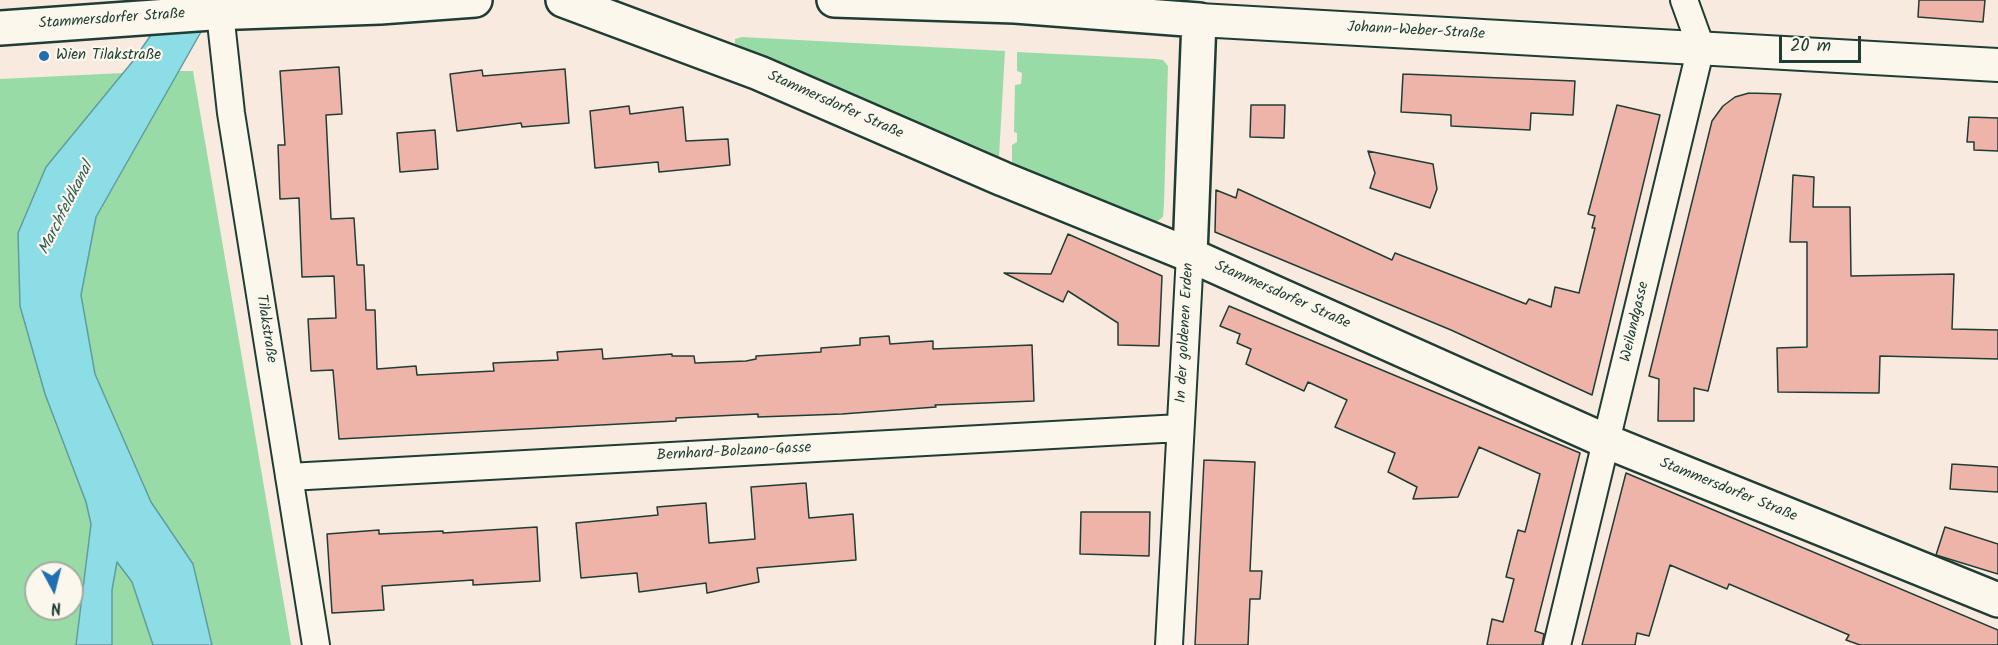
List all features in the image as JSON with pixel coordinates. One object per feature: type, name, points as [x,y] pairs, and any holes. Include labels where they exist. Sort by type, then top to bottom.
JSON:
[{"type":"main road","name":"Stammersdorfer Straße","points":[[0,28],[215,13],[380,7],[475,0]]},
{"type":"main road","name":"Stammersdorfer Straße","points":[[564,0],[759,73],[1003,179],[1190,255],[1608,442],[1998,600]]},
{"type":"main road","name":"Johann-Weber-Straße","points":[[850,0],[1015,6],[1199,20]]},
{"type":"main road","name":"In der goldenen Erden","points":[[1190,255],[1199,20]]},
{"type":"street","points":[[1684,0],[1701,47]]},
{"type":"street","name":"Tilakstraße","points":[[215,13],[316,645]]},
{"type":"street","name":"Johann-Weber-Straße","points":[[1199,20],[1998,65]]},
{"type":"street","name":"Weilandgasse","points":[[1557,645],[1608,442],[1701,47]]},
{"type":"street","name":"In der goldenen Erden","points":[[1169,645],[1190,255]]},
{"type":"street","name":"Bernhard-Bolzano-Gasse","points":[[289,477],[1180,428]]},
{"type":"green space","points":[[742,37],[1005,51],[999,157],[997,159],[735,44],[735,39]]},
{"type":"green space","points":[[1017,52],[1163,60],[1168,66],[1163,217],[1150,224],[1012,166],[1012,145],[1017,142],[1017,133],[1014,132],[1015,85],[1021,84],[1022,73],[1017,71]]},
{"type":"green space","points":[[178,71],[193,71],[291,645],[212,645],[193,564],[151,502],[95,374],[81,295],[96,217]]},
{"type":"green space","points":[[123,73],[46,167],[18,233],[20,306],[45,394],[86,502],[91,524],[84,580],[84,561],[24,561],[24,621],[79,621],[76,645],[0,645],[0,79]]},
{"type":"green space","points":[[117,561],[132,582],[153,645],[112,645],[112,590]]},
{"type":"water","name":"Marchfeldkanal","points":[[175,0],[206,23],[96,217],[81,295],[95,374],[151,502],[193,564],[212,645],[153,645],[132,582],[117,562],[112,590],[112,645],[76,645],[79,621],[84,621],[84,580],[91,524],[86,502],[45,394],[20,306],[18,233],[46,167],[133,61]]},
{"type":"building","points":[[1919,0],[1985,0],[1983,22],[1918,17]]},
{"type":"building","points":[[339,67],[342,114],[326,115],[331,219],[354,218],[357,265],[364,265],[366,310],[375,310],[377,369],[416,366],[417,375],[494,371],[493,363],[558,360],[557,352],[602,349],[603,359],[672,354],[672,356],[694,356],[695,363],[746,361],[756,359],[756,356],[821,352],[821,348],[860,345],[860,338],[889,336],[890,344],[933,341],[933,349],[1032,345],[1034,401],[935,405],[936,407],[842,414],[758,417],[758,414],[676,418],[676,421],[339,439],[333,370],[311,371],[308,319],[336,318],[334,276],[302,277],[299,198],[280,199],[278,145],[285,145],[280,71]]},
{"type":"building","points":[[565,69],[569,123],[522,127],[521,123],[457,131],[450,74],[482,70],[483,76]]},
{"type":"building","points":[[1403,74],[1575,81],[1573,115],[1531,113],[1530,130],[1451,126],[1451,115],[1401,112]]},
{"type":"building","points":[[1749,93],[1781,94],[1708,391],[1694,388],[1694,421],[1658,421],[1659,379],[1649,376],[1712,121],[1723,106],[1735,97]]},
{"type":"building","points":[[1251,105],[1285,105],[1284,138],[1250,137]]},
{"type":"building","points":[[1617,105],[1660,115],[1592,395],[1451,330],[1215,232],[1216,190],[1236,198],[1238,189],[1392,260],[1395,253],[1526,304],[1529,299],[1551,307],[1555,287],[1579,293],[1595,228],[1592,228],[1595,216],[1588,214]]},
{"type":"building","points":[[629,106],[630,114],[683,107],[686,141],[728,139],[730,165],[659,172],[658,162],[595,168],[590,111]]},
{"type":"building","points":[[1969,117],[1998,118],[1998,151],[1974,150],[1974,142],[1967,142]]},
{"type":"building","points":[[435,130],[438,169],[400,172],[397,133]]},
{"type":"building","points":[[1368,151],[1433,164],[1437,189],[1430,208],[1370,188],[1375,173]]},
{"type":"building","points":[[1793,175],[1814,177],[1813,207],[1850,207],[1851,276],[1954,274],[1952,329],[1998,330],[1998,359],[1880,356],[1879,393],[1778,392],[1777,348],[1807,347],[1807,242],[1790,242]]},
{"type":"building","points":[[1068,234],[1162,276],[1159,346],[1118,345],[1118,323],[1068,291],[1063,302],[1004,273],[1051,274]]},
{"type":"building","points":[[1229,306],[1580,453],[1535,631],[1544,634],[1542,645],[1487,645],[1492,619],[1503,622],[1514,579],[1506,577],[1518,530],[1525,532],[1540,474],[1479,447],[1458,497],[1413,499],[1417,487],[1388,472],[1395,453],[1335,427],[1347,400],[1308,382],[1304,391],[1246,364],[1251,349],[1237,343],[1240,334],[1220,326]]},
{"type":"building","points":[[1204,460],[1255,462],[1250,571],[1262,571],[1260,599],[1250,599],[1248,645],[1195,645]]},
{"type":"building","points":[[1952,464],[1998,467],[1998,492],[1950,489]]},
{"type":"building","points":[[1626,473],[1998,630],[1998,645],[1860,645],[1846,640],[1849,635],[1729,584],[1727,589],[1670,565],[1649,636],[1637,633],[1635,645],[1582,645]]},
{"type":"building","points":[[806,483],[809,518],[853,514],[856,560],[757,568],[759,582],[707,593],[706,583],[639,592],[637,573],[581,578],[576,523],[658,515],[657,507],[706,503],[709,543],[755,539],[751,487]]},
{"type":"building","points":[[1081,512],[1150,512],[1149,556],[1080,554]]},
{"type":"building","points":[[537,527],[540,581],[473,585],[473,580],[382,586],[384,610],[332,613],[327,534],[379,530],[379,534],[443,531],[443,533]]},
{"type":"building","points":[[1945,527],[1998,544],[1998,574],[1936,555]]},
{"type":"place","name":"Wien Tilakstraße","points":[[44,56]]}]
